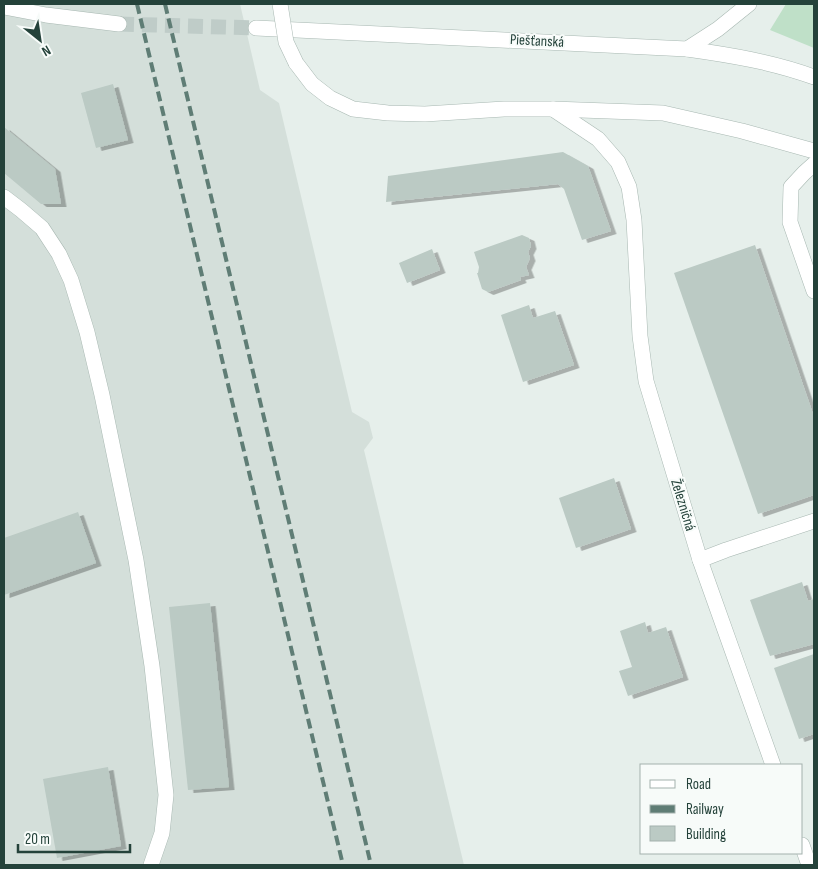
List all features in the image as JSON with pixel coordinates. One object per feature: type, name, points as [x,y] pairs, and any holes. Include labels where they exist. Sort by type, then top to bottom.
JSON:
[{"type":"street","points":[[280,4],[286,42],[296,63],[312,84],[330,98],[353,108],[388,113],[425,114],[504,109],[663,113],[814,150]]},
{"type":"street","points":[[687,49],[718,29],[749,4]]},
{"type":"street","points":[[4,7],[46,15],[119,24]]},
{"type":"street","name":"Piešťanská","points":[[256,28],[687,49],[744,58],[799,71],[814,77]]},
{"type":"street","name":"Železničná","points":[[553,109],[598,139],[618,162],[629,187],[634,220],[640,336],[646,381],[700,560],[773,764]]},
{"type":"street","points":[[814,164],[791,188],[790,222],[814,291]]},
{"type":"street","points":[[4,197],[42,228],[59,254],[71,280],[87,332],[102,395],[136,560],[152,666],[164,775],[166,795],[162,833],[151,865]]},
{"type":"street","points":[[700,560],[814,521]]},
{"type":"street","points":[[803,848],[809,865]]},
{"type":"shaded area","points":[[4,4],[240,4],[260,90],[279,103],[352,412],[369,422],[373,438],[364,450],[464,865],[4,865]]},
{"type":"green space","points":[[786,4],[814,4],[814,48],[770,30]]},
{"type":"building","points":[[113,84],[128,140],[96,148],[81,93]]},
{"type":"building","points":[[4,127],[55,169],[61,204],[41,204],[4,173]]},
{"type":"building","points":[[563,152],[588,166],[611,231],[582,240],[564,189],[558,184],[386,202],[388,176]]},
{"type":"building","points":[[522,235],[529,238],[531,246],[528,252],[530,258],[526,267],[529,275],[520,277],[521,280],[488,292],[482,289],[477,273],[479,267],[474,252]]},
{"type":"building","points":[[755,245],[814,417],[814,495],[758,514],[674,273]]},
{"type":"building","points":[[432,249],[440,270],[407,283],[399,263]]},
{"type":"building","points":[[529,305],[533,318],[555,311],[574,365],[523,382],[501,315]]},
{"type":"building","points":[[614,478],[631,529],[576,548],[559,498]]},
{"type":"building","points":[[78,512],[96,563],[4,595],[4,538]]},
{"type":"building","points":[[802,582],[808,601],[814,599],[814,644],[770,656],[750,600]]},
{"type":"building","points":[[210,603],[229,787],[188,790],[169,607]]},
{"type":"building","points":[[645,622],[648,633],[666,627],[683,677],[628,696],[619,671],[632,667],[620,631]]},
{"type":"building","points":[[814,654],[814,734],[799,739],[774,668]]},
{"type":"building","points":[[108,767],[121,846],[57,858],[43,779]]},
{"type":"tunnel","points":[[119,24],[256,28]]},
{"type":"railway","points":[[137,4],[343,865]]},
{"type":"railway","points":[[165,4],[371,865]]}]
